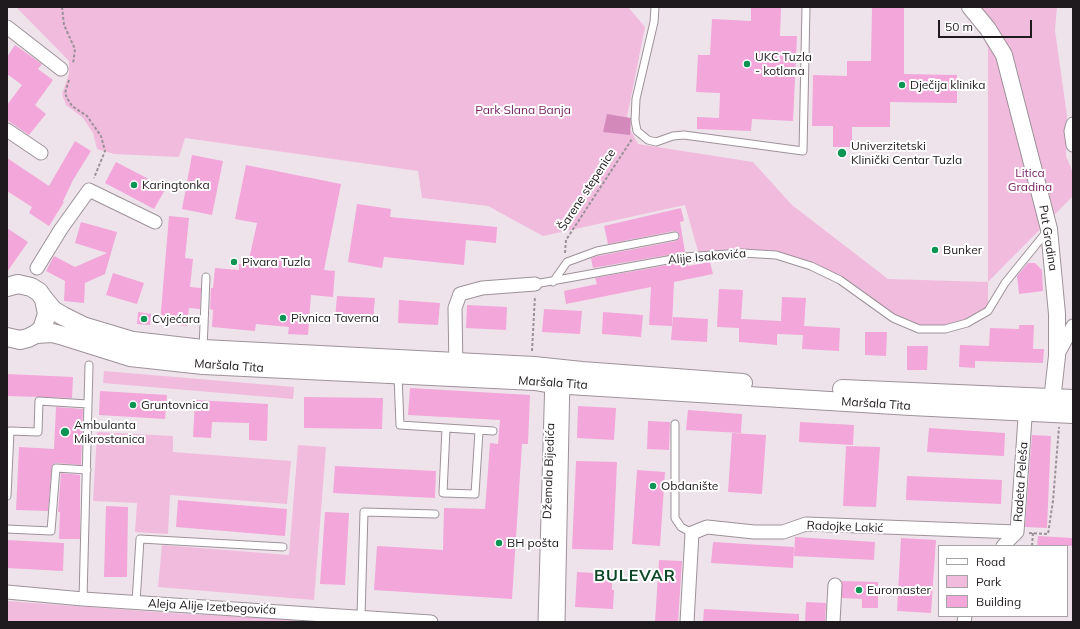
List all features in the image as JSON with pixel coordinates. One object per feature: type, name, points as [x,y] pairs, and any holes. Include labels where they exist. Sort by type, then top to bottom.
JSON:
[{"type":"main road","points":[[17,338],[42,329],[47,314],[22,288]]},
{"type":"main road","name":"Maršala Tita","points":[[22,288],[53,310],[83,326],[115,337],[203,357],[398,376],[456,370],[534,366],[558,377]]},
{"type":"main road","name":"Maršala Tita","points":[[17,338],[52,333],[130,357],[203,357],[456,370],[535,381],[558,377],[813,387],[1052,406],[1073,414]]},
{"type":"main road","name":"Maršala Tita","points":[[1052,406],[1073,400]]},
{"type":"street","name":"Put Gradina","points":[[970,7],[991,33],[1004,55],[1049,229],[1056,285],[1057,356],[1052,406]]},
{"type":"street","points":[[7,27],[68,70]]},
{"type":"street","points":[[1073,124],[1071,131],[1073,145]]},
{"type":"street","points":[[7,130],[41,153]]},
{"type":"street","points":[[22,288],[36,280],[37,268],[89,190],[155,222]]},
{"type":"street","name":"Alije Isakovića","points":[[456,370],[455,308],[460,294],[482,288],[535,284]]},
{"type":"street","points":[[1057,356],[1073,326]]},
{"type":"street","name":"Džemala Bijedića","points":[[544,622],[558,377]]},
{"type":"street","name":"Džemala Bijedića","points":[[558,377],[558,622]]},
{"type":"street","name":"Radeta Peleša","points":[[1004,545],[1022,533],[1026,404]]},
{"type":"street","name":"Radojke Lakić","points":[[692,533],[707,527],[754,532],[783,532],[806,524],[1022,533]]},
{"type":"street","points":[[687,622],[692,533]]},
{"type":"street","points":[[833,622],[835,585]]},
{"type":"street","name":"Aleja Alije Izetbegovića","points":[[7,592],[84,599],[361,616],[431,622]]},
{"type":"lane","points":[[655,7],[654,22],[636,99],[635,120],[637,131],[648,140],[656,142],[673,136],[684,136],[803,151],[806,7]]},
{"type":"lane","name":"Alije Isakovića","points":[[535,284],[553,282],[684,256],[742,253],[776,255],[811,266],[840,280],[893,318],[919,329],[945,329],[967,323],[988,311],[1005,283],[1049,229]]},
{"type":"lane","points":[[553,282],[567,262],[597,251],[675,236]]},
{"type":"lane","points":[[203,357],[206,277]]},
{"type":"lane","points":[[84,599],[88,365]]},
{"type":"lane","points":[[398,376],[400,425],[493,431]]},
{"type":"lane","points":[[7,496],[10,431],[38,432],[39,401],[88,404]]},
{"type":"lane","points":[[676,424],[675,518],[681,526],[692,533]]},
{"type":"lane","points":[[446,429],[443,493],[475,494],[479,431]]},
{"type":"lane","points":[[7,529],[51,531],[56,468],[87,470]]},
{"type":"lane","points":[[361,616],[364,512],[435,514]]},
{"type":"lane","name":"Aleja Alije Izetbegovića","points":[[136,602],[140,539],[283,547]]},
{"type":"path","points":[[62,7],[64,25],[75,49],[68,70],[66,87],[67,98],[72,106],[88,116],[101,136],[105,151],[89,190]]},
{"type":"path","name":"Šarene stepenice","points":[[567,262],[565,251],[566,240],[637,131]]},
{"type":"path","points":[[534,366],[532,352],[535,284]]},
{"type":"path","points":[[1022,533],[1048,534],[1059,436]]},
{"type":"path","points":[[1032,545],[1033,533]]},
{"type":"green space","name":"Park Slana Banja","points":[[16,7],[628,7],[645,27],[626,122],[638,144],[753,162],[792,205],[888,279],[988,282],[988,311],[977,319],[933,330],[893,318],[840,280],[776,255],[699,255],[685,205],[543,236],[488,206],[422,198],[418,171],[185,138],[179,157],[114,154],[97,149],[93,133],[83,118],[66,105],[62,94],[69,74],[69,61]]},
{"type":"green space","name":"Litica Gradina","points":[[969,7],[1057,7],[1055,30],[1067,116],[1066,156],[1073,173],[1073,196],[988,282],[988,48]]},
{"type":"green space","points":[[104,371],[294,387],[293,399],[103,383]]},
{"type":"green space","points":[[97,432],[173,436],[173,452],[291,461],[287,504],[170,495],[168,534],[135,532],[137,503],[93,501]]},
{"type":"green space","points":[[298,445],[326,447],[314,600],[158,587],[162,545],[289,555]]},
{"type":"green space","points":[[7,601],[171,613],[344,622],[7,622]]},
{"type":"shaded area","points":[[607,114],[631,118],[630,135],[603,132]]},
{"type":"building","name":"UKC Tuzla - kotlana","points":[[751,7],[781,8],[780,36],[797,36],[793,121],[752,119],[751,131],[697,129],[697,117],[719,118],[720,93],[696,92],[698,55],[710,55],[712,19],[751,21]]},
{"type":"building","name":"Dječija klinika","points":[[872,7],[904,7],[904,74],[957,75],[957,103],[890,102],[890,127],[852,127],[852,147],[833,147],[833,126],[812,126],[813,75],[847,76],[847,61],[871,61]]},
{"type":"building","points":[[15,45],[42,64],[38,69],[53,80],[35,105],[46,114],[29,135],[7,120],[7,105],[22,85],[7,74],[7,57]]},
{"type":"building","points":[[75,141],[91,151],[73,180],[63,201],[64,202],[49,226],[29,213],[32,207],[7,191],[7,158],[49,186]]},
{"type":"building","points":[[192,155],[223,161],[212,215],[182,209]]},
{"type":"building","name":"Karingtonka","points":[[116,162],[166,188],[154,209],[105,183]]},
{"type":"building","points":[[246,165],[341,184],[324,270],[335,271],[333,297],[311,295],[308,335],[288,334],[289,327],[256,324],[255,331],[212,327],[213,310],[210,309],[211,288],[213,288],[215,268],[239,270],[239,264],[248,264],[257,223],[235,219]]},
{"type":"building","points":[[357,204],[391,209],[390,217],[497,227],[496,243],[466,240],[464,265],[384,257],[382,268],[348,262]]},
{"type":"building","points":[[681,208],[684,221],[680,222],[685,252],[593,268],[591,258],[676,241],[680,237],[678,232],[674,231],[608,244],[604,226]]},
{"type":"building","points":[[169,216],[189,218],[185,258],[193,259],[190,287],[201,288],[200,309],[189,308],[187,326],[160,323]]},
{"type":"building","points":[[81,222],[117,232],[105,274],[85,283],[84,303],[64,301],[65,281],[46,271],[54,256],[75,267],[107,253],[75,243]]},
{"type":"building","points":[[7,228],[28,242],[7,272]]},
{"type":"building","points":[[687,262],[688,266],[710,262],[713,274],[674,282],[672,326],[649,325],[651,287],[566,304],[564,291],[597,284],[595,278]]},
{"type":"building","points":[[1028,263],[1035,263],[1042,270],[1043,291],[1019,294],[1017,276]]},
{"type":"building","points":[[113,273],[144,283],[137,304],[106,295]]},
{"type":"building","points":[[719,289],[743,290],[741,319],[781,321],[782,297],[806,298],[804,326],[840,328],[839,351],[802,349],[803,335],[777,334],[777,345],[739,342],[739,328],[717,327]]},
{"type":"building","points":[[337,296],[375,298],[373,321],[335,319]]},
{"type":"building","points":[[399,300],[440,303],[438,325],[398,323]]},
{"type":"building","points":[[467,305],[507,307],[506,330],[466,328]]},
{"type":"building","points":[[544,309],[582,311],[580,334],[542,332]]},
{"type":"building","name":"Cvjećara","points":[[138,312],[151,314],[150,325],[137,324]]},
{"type":"building","points":[[603,312],[643,315],[641,337],[602,334]]},
{"type":"building","points":[[673,317],[708,319],[707,342],[671,340]]},
{"type":"building","points":[[1019,325],[1034,325],[1033,349],[1044,349],[1043,363],[975,361],[975,368],[959,367],[960,345],[989,346],[990,328],[1019,329]]},
{"type":"building","points":[[865,332],[887,332],[886,356],[865,355]]},
{"type":"building","points":[[907,346],[928,346],[927,370],[907,370]]},
{"type":"building","points":[[7,374],[73,377],[72,398],[7,396]]},
{"type":"building","points":[[410,388],[530,395],[528,444],[522,444],[512,599],[374,590],[377,546],[443,550],[444,508],[485,509],[490,443],[498,444],[500,420],[408,415]]},
{"type":"building","name":"Gruntovnica","points":[[100,391],[167,395],[165,419],[99,415]]},
{"type":"building","points":[[304,397],[383,398],[382,429],[304,428]]},
{"type":"building","points":[[195,400],[268,404],[267,441],[249,440],[249,423],[212,422],[211,438],[193,437]]},
{"type":"building","points":[[578,406],[616,408],[614,440],[577,438]]},
{"type":"building","points":[[56,407],[83,409],[81,465],[56,463],[52,465],[48,511],[16,510],[19,447],[54,449]]},
{"type":"building","points":[[688,410],[742,414],[741,433],[686,430]]},
{"type":"building","points":[[648,421],[670,422],[669,450],[647,449]]},
{"type":"building","points":[[800,422],[854,425],[853,445],[799,442]]},
{"type":"building","points":[[929,428],[1005,433],[1004,456],[927,452]]},
{"type":"building","points":[[732,433],[766,435],[762,494],[728,492]]},
{"type":"building","points":[[1032,435],[1051,436],[1047,528],[1025,527]]},
{"type":"building","points":[[846,446],[880,447],[876,507],[843,506]]},
{"type":"building","points":[[576,461],[617,462],[613,550],[572,549]]},
{"type":"building","points":[[335,466],[436,471],[435,498],[333,493]]},
{"type":"building","points":[[637,470],[665,472],[660,546],[632,544]]},
{"type":"building","points":[[61,473],[80,475],[80,539],[59,539],[60,512],[58,512]]},
{"type":"building","points":[[907,476],[1002,480],[1001,504],[906,500]]},
{"type":"building","points":[[178,500],[287,509],[285,536],[176,527]]},
{"type":"building","points":[[106,506],[128,507],[127,577],[104,577]]},
{"type":"building","points":[[325,512],[349,513],[345,585],[320,584]]},
{"type":"building","points":[[1038,536],[1072,538],[1072,546],[1037,545]]},
{"type":"building","points":[[795,537],[875,542],[874,560],[794,556]]},
{"type":"building","points":[[901,538],[936,540],[931,613],[897,611]]},
{"type":"building","points":[[7,540],[64,543],[63,571],[7,568]]},
{"type":"building","points":[[713,542],[794,547],[793,568],[711,563]]},
{"type":"building","points":[[659,560],[682,561],[678,622],[655,622]]},
{"type":"building","points":[[577,572],[612,574],[612,590],[614,590],[613,609],[575,607]]},
{"type":"building","name":"Euromaster","points":[[842,581],[878,582],[878,608],[862,608],[862,599],[842,598]]},
{"type":"building","points":[[806,602],[826,603],[825,622],[805,622]]},
{"type":"building","points":[[704,609],[799,614],[799,622],[703,622]]},
{"type":"place","name":"UKC Tuzla - kotlana","points":[[747,64]]},
{"type":"place","name":"Dječija klinika","points":[[902,85]]},
{"type":"place","name":"Univerzitetski Klinički Centar Tuzla","points":[[842,153]]},
{"type":"place","name":"Karingtonka","points":[[134,185]]},
{"type":"place","name":"Bunker","points":[[935,250]]},
{"type":"place","name":"Pivara Tuzla","points":[[234,262]]},
{"type":"place","name":"Pivnica Taverna","points":[[283,318]]},
{"type":"place","name":"Cvjećara","points":[[144,319]]},
{"type":"place","name":"Gruntovnica","points":[[133,405]]},
{"type":"place","name":"Ambulanta Mikrostanica","points":[[65,432]]},
{"type":"place","name":"Obdanište","points":[[653,486]]},
{"type":"place","name":"BH pošta","points":[[499,543]]},
{"type":"place","name":"Euromaster","points":[[859,590]]},
{"type":"district","name":"BULEVAR","points":[[635,576]]}]
